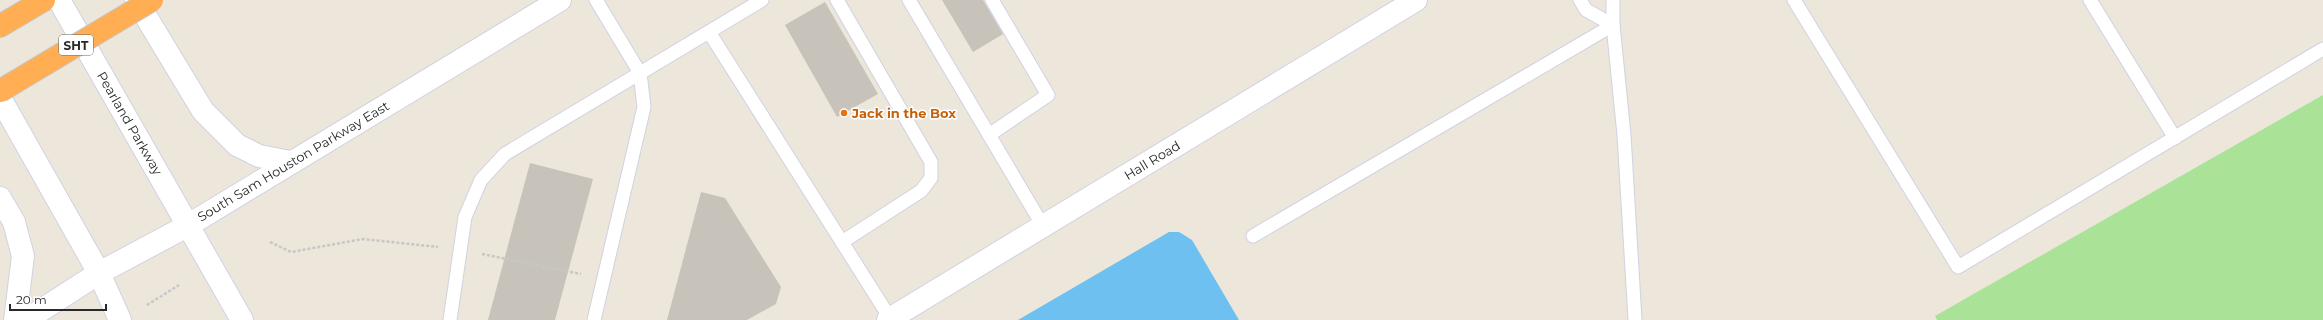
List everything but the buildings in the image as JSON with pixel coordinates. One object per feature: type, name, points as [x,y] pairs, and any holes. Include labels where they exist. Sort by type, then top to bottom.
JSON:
[{"type":"highway","points":[[0,26],[44,0]]},
{"type":"highway","name":"SHT","points":[[0,91],[152,0]]},
{"type":"main road","name":"Pearland Parkway","points":[[59,0],[242,320]]},
{"type":"main road","points":[[136,0],[203,110],[237,145],[259,156],[290,162]]},
{"type":"main road","name":"South Sam Houston Parkway East","points":[[26,320],[99,274],[187,226],[290,162],[560,0]]},
{"type":"main road","name":"Hall Road","points":[[889,319],[1416,0]]},
{"type":"main road","points":[[0,98],[99,274],[120,320]]},
{"type":"main road","points":[[0,198],[14,222],[23,256],[15,320]]},
{"type":"lane","points":[[594,320],[644,106],[640,73],[596,0]]},
{"type":"lane","points":[[450,320],[465,217],[481,180],[505,154],[762,0]]},
{"type":"lane","points":[[837,0],[931,162],[931,178],[921,191],[842,242]]},
{"type":"lane","points":[[909,0],[1043,226]]},
{"type":"lane","points":[[989,135],[1048,95],[992,0]]},
{"type":"lane","points":[[1580,0],[1586,10],[1613,25]]},
{"type":"lane","points":[[1613,0],[1613,25],[1624,135],[1636,320]]},
{"type":"lane","points":[[1794,0],[1958,267],[2323,49]]},
{"type":"lane","points":[[2090,0],[2175,138]]},
{"type":"lane","points":[[1253,236],[1613,25]]},
{"type":"lane","points":[[709,32],[889,319]]},
{"type":"path","points":[[147,305],[179,285]]},
{"type":"green space","points":[[2323,95],[2323,320],[1937,320],[1935,316]]},
{"type":"water","points":[[1169,232],[1179,232],[1192,240],[1239,320],[1018,320]]},
{"type":"place","name":"Jack in the Box","points":[[844,113]]}]
